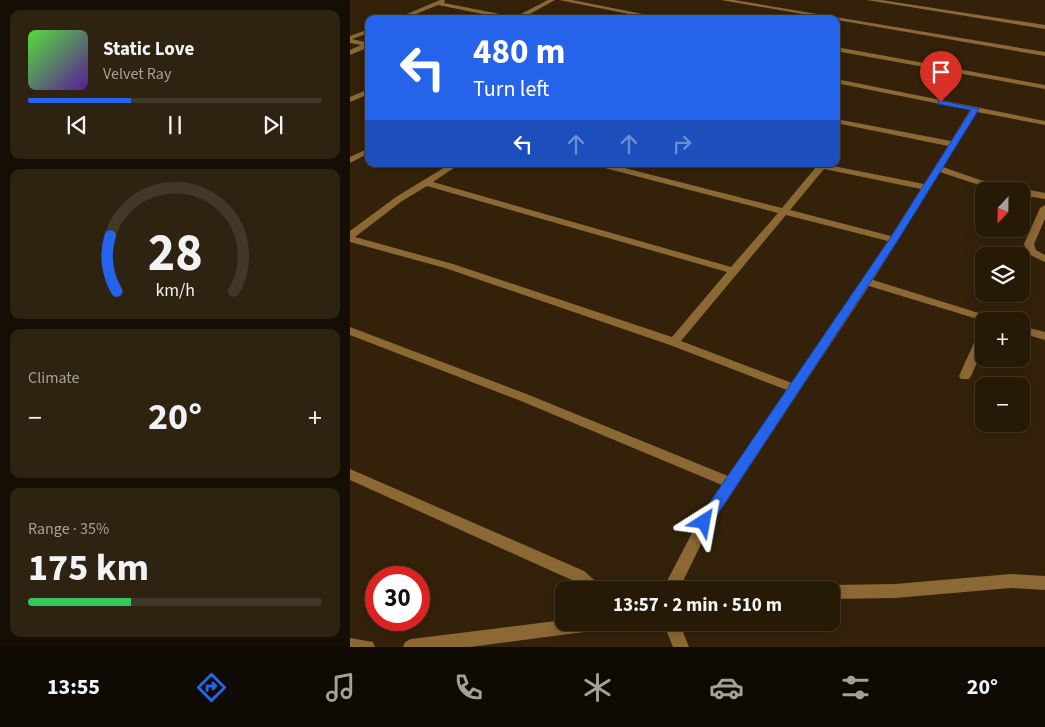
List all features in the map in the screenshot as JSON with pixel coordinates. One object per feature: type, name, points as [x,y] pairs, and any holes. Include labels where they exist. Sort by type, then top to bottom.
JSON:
[{"type":"street","points":[[408,15],[444,0]]},
{"type":"street","points":[[524,15],[552,0]]},
{"type":"street","points":[[562,0],[643,15]]},
{"type":"street","points":[[724,0],[813,15]]},
{"type":"street","points":[[870,0],[1045,27]]},
{"type":"street","points":[[924,8],[931,0]]},
{"type":"street","points":[[437,3],[496,15]]},
{"type":"street","points":[[840,20],[1045,54]]},
{"type":"street","points":[[350,39],[365,32]]},
{"type":"street","points":[[350,39],[365,44]]},
{"type":"street","points":[[350,53],[365,46]]},
{"type":"street","points":[[840,50],[1045,87]]},
{"type":"street","points":[[840,83],[1045,123]]},
{"type":"street","points":[[350,100],[365,93]]},
{"type":"street","points":[[676,581],[704,522],[894,240],[925,187],[975,109]]},
{"type":"street","points":[[840,122],[952,144]]},
{"type":"street","points":[[350,160],[365,152]]},
{"type":"street","points":[[350,237],[399,199],[451,167]]},
{"type":"street","points":[[612,167],[894,240]]},
{"type":"street","points":[[674,342],[783,211],[816,167]]},
{"type":"street","points":[[827,167],[925,187]]},
{"type":"street","points":[[937,168],[978,182]]},
{"type":"street","points":[[426,183],[733,270]]},
{"type":"street","points":[[1030,194],[1045,196]]},
{"type":"street","points":[[1045,208],[1029,244],[1032,252],[1045,259]]},
{"type":"street","points":[[350,237],[449,266],[674,342],[795,389]]},
{"type":"street","points":[[865,281],[975,316]]},
{"type":"street","points":[[350,331],[525,398],[731,483]]},
{"type":"street","points":[[1030,332],[1045,336]]},
{"type":"street","points":[[965,376],[975,354]]},
{"type":"street","points":[[350,474],[579,576],[584,581]]},
{"type":"street","points":[[840,592],[894,591],[1011,581],[1045,583]]},
{"type":"street","points":[[412,647],[555,629]]},
{"type":"street","points":[[675,631],[681,647]]},
{"type":"street","points":[[350,646],[367,647]]},
{"type":"route","points":[[704,522],[894,240],[975,109],[941,102]]}]
